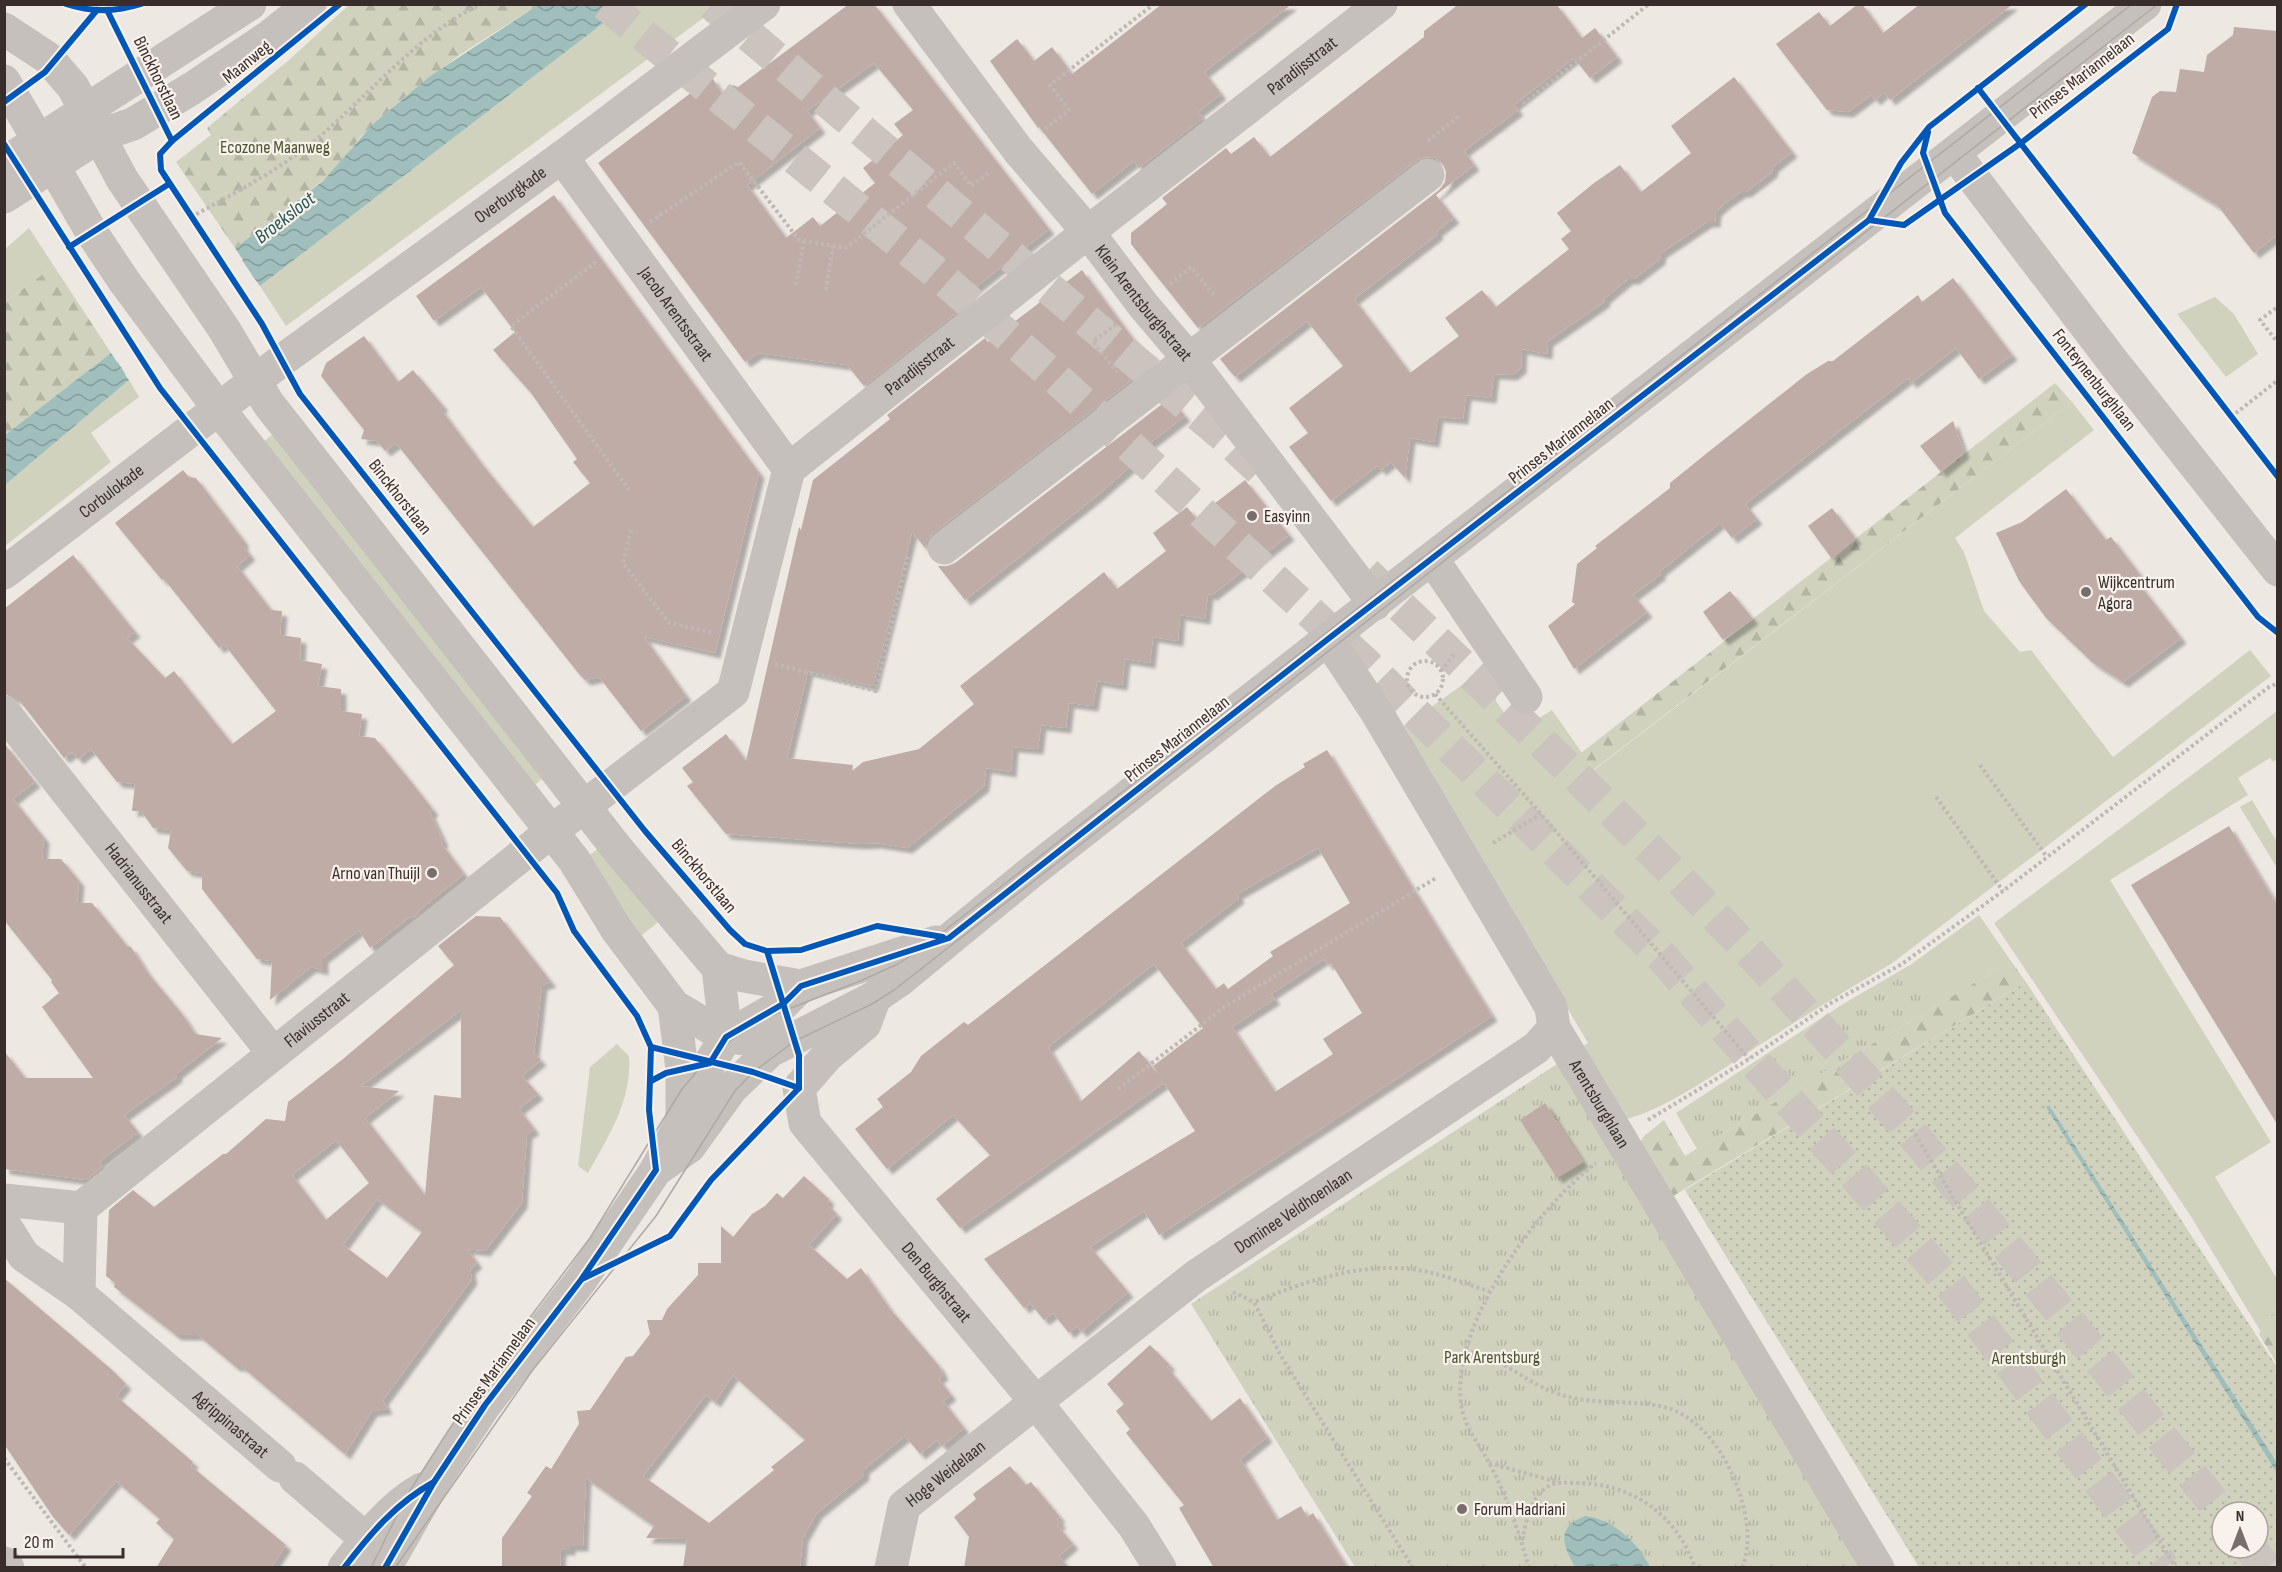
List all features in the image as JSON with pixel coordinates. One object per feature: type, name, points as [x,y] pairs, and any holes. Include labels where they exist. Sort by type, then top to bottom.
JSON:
[{"type":"street","points":[[4,197],[45,154],[93,124],[250,4]]},
{"type":"street","name":"Overburgkade","points":[[253,382],[562,157],[764,4]]},
{"type":"street","name":"Klein Arentsburghstraat","points":[[909,4],[1018,150],[1088,232],[1143,305],[1188,358],[1375,604]]},
{"type":"street","name":"Paradijsstraat","points":[[789,469],[1381,4]]},
{"type":"street","name":"Prinses Mariannelaan","points":[[656,1170],[689,1147],[730,1089],[770,1051],[875,997],[921,964],[949,938],[1328,639],[1433,560],[2145,4]]},
{"type":"street","name":"Maanweg","points":[[93,124],[133,124],[238,58],[300,8]]},
{"type":"street","points":[[4,29],[53,63],[67,79],[122,179],[205,301],[253,382],[584,807],[718,968],[744,976],[801,986]]},
{"type":"street","points":[[4,81],[112,264],[218,408],[574,860],[634,955],[674,1006],[726,1037],[759,1040],[794,1037]]},
{"type":"street","name":"Fonteynenburghlaan","points":[[1954,153],[2125,377],[2277,570]]},
{"type":"street","points":[[4,163],[45,154]]},
{"type":"street","name":"Jacob Arentsstraat","points":[[562,157],[789,469]]},
{"type":"street","points":[[944,548],[1428,175]]},
{"type":"street","points":[[218,408],[253,382]]},
{"type":"street","name":"Corbulokade","points":[[4,573],[218,408]]},
{"type":"street","points":[[552,831],[733,692],[748,640],[789,469]]},
{"type":"street","points":[[1433,560],[1526,697]]},
{"type":"street","name":"Arentsburghlaan","points":[[1328,639],[1377,713],[1551,1007],[1554,1028],[1620,1142],[1878,1568]]},
{"type":"street","name":"Hadrianusstraat","points":[[4,712],[273,1053]]},
{"type":"street","name":"Flaviusstraat","points":[[81,1208],[552,831]]},
{"type":"street","name":"Prinses Mariannelaan","points":[[344,1568],[377,1558],[406,1497],[434,1482],[484,1405],[581,1280],[656,1170],[710,1063],[726,1037],[783,1004],[801,986],[949,938]]},
{"type":"street","points":[[718,968],[726,1037]]},
{"type":"street","name":"Den Burghstraat","points":[[875,997],[865,1024],[828,1055],[799,1088],[805,1124],[1035,1401],[1134,1526],[1160,1568]]},
{"type":"street","points":[[674,1006],[682,1069],[682,1122]]},
{"type":"street","name":"Dominee Veldhoenlaan","points":[[1035,1401],[1196,1276],[1536,1048],[1554,1028]]},
{"type":"street","points":[[4,1200],[81,1208],[79,1294]]},
{"type":"street","name":"Agrippinastraat","points":[[4,1224],[24,1256],[79,1294],[288,1472],[377,1558]]},
{"type":"street","name":"Hoge Weidelaan","points":[[891,1568],[904,1506],[1035,1401]]},
{"type":"street","points":[[4,1563],[8,1568]]},
{"type":"path","points":[[191,218],[262,177],[305,148],[432,36],[460,15],[482,4]]},
{"type":"path","points":[[629,490],[511,326],[622,242],[739,162],[800,240],[846,248],[954,163],[971,186],[1069,110],[1050,85],[1154,4]]},
{"type":"path","points":[[1523,104],[1649,4]]},
{"type":"path","points":[[186,209],[197,226]]},
{"type":"path","points":[[796,285],[804,241]]},
{"type":"path","points":[[826,290],[833,246]]},
{"type":"path","points":[[2276,308],[2260,320],[2277,343]]},
{"type":"path","points":[[2231,417],[2277,380]]},
{"type":"path","points":[[2224,408],[2238,426]]},
{"type":"path","points":[[631,530],[623,563],[669,623],[748,640]]},
{"type":"path","points":[[1432,663],[1441,671],[1442,683],[1435,694],[1421,697],[1411,691],[1407,674],[1415,664],[1432,663]]},
{"type":"path","points":[[1529,1568],[1522,1541],[1489,1462],[1468,1426],[1462,1410],[1460,1382],[1466,1351],[1489,1291],[1550,1208],[1573,1183],[1641,1124],[1749,1059],[1831,1003],[1902,964],[2003,891],[2277,683]]},
{"type":"path","points":[[1435,694],[1541,814],[1749,1059]]},
{"type":"path","points":[[1980,765],[2047,857]]},
{"type":"path","points":[[1936,797],[2003,891]]},
{"type":"path","points":[[1118,1089],[1226,1006],[1243,998],[1317,948],[1541,814]]},
{"type":"path","points":[[1912,1129],[2175,1566],[2169,1568]]},
{"type":"path","points":[[1413,1568],[1281,1356],[1254,1302],[1307,1281],[1364,1269],[1422,1271],[1489,1291]]},
{"type":"path","points":[[1466,1351],[1492,1359],[1555,1393],[1588,1402],[1655,1405],[1683,1414],[1698,1426],[1716,1446],[1734,1477],[1744,1506],[1748,1534],[1746,1558],[1742,1568]]},
{"type":"path","points":[[4,1458],[86,1568]]},
{"type":"path","points":[[1489,1462],[1558,1482],[1610,1485],[1635,1494],[1650,1503],[1684,1539],[1695,1568]]},
{"type":"path","points":[[1522,1541],[1529,1509],[1543,1491],[1558,1482]]},
{"type":"green space","name":"Ecozone Maanweg","points":[[349,5],[538,5],[461,54],[401,100],[362,135],[331,174],[235,248],[176,162],[211,135],[207,128],[289,60]]},
{"type":"green space","points":[[627,5],[721,5],[286,326],[260,286]]},
{"type":"green space","points":[[29,228],[54,266],[5,302],[5,249]]},
{"type":"green space","points":[[54,266],[111,353],[5,435],[5,302]]},
{"type":"green space","points":[[2215,297],[2234,314],[2258,354],[2226,377],[2177,314]]},
{"type":"green space","points":[[129,380],[139,397],[91,433],[111,462],[5,546],[5,485]]},
{"type":"green space","points":[[2055,383],[2072,402],[1593,770],[1581,753]]},
{"type":"green space","points":[[2072,402],[2094,430],[1955,538],[1964,552],[1984,611],[2020,652],[2031,650],[2113,757],[2250,650],[2271,676],[1891,964],[1822,1005],[1691,1089],[1656,1108],[1623,1120],[1582,1047],[1588,1043],[1402,728],[1490,665],[1497,679],[1496,701],[1517,732],[1552,710],[1594,770]]},
{"type":"green space","points":[[274,433],[545,776],[532,788],[260,445]]},
{"type":"green space","points":[[2277,711],[2277,759],[2273,762],[2270,758],[2238,778],[2248,795],[2110,880],[2271,1142],[2215,1177],[2277,1279],[2277,1306],[2261,1332],[2190,1215],[1994,923]]},
{"type":"green space","points":[[2252,800],[2277,842],[2277,868],[2240,807]]},
{"type":"green space","points":[[604,845],[663,918],[641,936],[588,856]]},
{"type":"green space","points":[[1979,915],[2011,961],[1697,1149],[1676,1113],[1843,1004],[1910,965]]},
{"type":"green space","points":[[2011,961],[2026,982],[1670,1198],[1639,1146],[1643,1137],[1664,1120],[1685,1156]]},
{"type":"green space","points":[[1910,971],[1933,1006],[1704,1144],[1685,1111],[1801,1043]]},
{"type":"green space","name":"Arentsburgh","points":[[2026,982],[2277,1367],[2277,1567],[1919,1567],[1685,1190]]},
{"type":"green space","points":[[617,1044],[629,1056],[627,1088],[618,1117],[588,1173],[578,1166],[590,1067]]},
{"type":"green space","name":"Park Arentsburg","points":[[1560,1062],[1863,1567],[1355,1567],[1191,1304]]},
{"type":"green space","points":[[2277,1306],[2277,1364],[2259,1334]]},
{"type":"water","name":"Broeksloot","points":[[538,5],[627,5],[260,286],[251,274],[125,375],[129,380],[5,485],[5,435],[111,353],[117,362],[243,260],[235,248],[323,181],[372,125],[429,77]]},
{"type":"water","points":[[2049,1105],[2277,1463],[2277,1473],[2046,1107]]},
{"type":"water","points":[[1585,1516],[1605,1522],[1624,1534],[1639,1549],[1650,1567],[1575,1567],[1567,1551],[1564,1537],[1569,1525]]},
{"type":"pier","points":[[242,260],[252,275],[126,375],[117,361]]},
{"type":"building","points":[[849,4],[874,4],[1049,229],[957,302],[962,308],[864,386],[847,365],[758,353],[745,362],[598,163],[712,77],[721,93],[733,85],[738,87]],"holes":[[[874,63],[913,110],[894,124],[903,135],[863,168],[875,183],[820,226],[813,217],[786,238],[747,185],[820,128],[807,111]]]},
{"type":"building","points":[[1162,4],[1292,4],[1204,72],[1221,94],[1198,112],[1203,118],[1139,168],[1134,161],[1092,194],[1038,128],[990,61],[1017,39],[1034,61],[1052,47],[1072,74]]},
{"type":"building","points":[[1459,4],[1556,4],[1582,38],[1595,28],[1617,57],[1590,78],[1574,58],[1514,105],[1518,110],[1464,151],[1474,165],[1436,195],[1454,218],[1437,231],[1438,234],[1354,299],[1410,373],[1459,336],[1445,318],[1482,290],[1496,307],[1569,249],[1561,239],[1571,231],[1557,213],[1594,183],[1620,165],[1641,192],[1691,153],[1671,126],[1734,77],[1792,152],[1773,167],[1772,172],[1716,211],[1715,222],[1707,222],[1661,253],[1660,259],[1634,279],[1628,279],[1605,298],[1604,302],[1548,341],[1547,354],[1522,349],[1521,368],[1512,375],[1494,374],[1491,398],[1466,395],[1463,419],[1438,417],[1434,442],[1410,438],[1405,478],[1391,462],[1381,470],[1377,466],[1331,501],[1289,447],[1308,433],[1289,408],[1343,366],[1307,321],[1235,377],[1220,359],[1439,190],[1445,182],[1446,172],[1443,164],[1435,158],[1425,157],[1417,160],[1198,328],[1131,244],[1131,233],[1167,204],[1162,198],[1226,148],[1231,154],[1254,137],[1270,157],[1424,37],[1424,31]]},
{"type":"building","points":[[1858,4],[1862,4],[1883,33],[1920,4],[2013,4],[1890,100],[1884,92],[1875,100],[1871,95],[1848,112],[1827,110],[1776,44],[1819,12],[1830,26]]},
{"type":"building","points":[[2234,27],[2277,31],[2277,235],[2254,253],[2218,206],[2132,153],[2152,97],[2160,91],[2176,92],[2180,69],[2204,72],[2207,55],[2233,35]]},
{"type":"building","points":[[554,195],[759,473],[715,653],[644,637],[686,696],[641,731],[599,677],[585,680],[579,674],[396,443],[385,451],[377,441],[361,439],[364,430],[321,376],[326,363],[364,336],[398,382],[413,370],[443,406],[440,408],[481,463],[533,527],[590,483],[573,462],[577,459],[531,393],[493,350],[515,332],[481,287],[434,321],[416,296]]},
{"type":"building","points":[[1082,270],[1150,362],[1144,366],[1147,368],[933,533],[927,540],[926,549],[912,532],[873,686],[808,671],[787,758],[853,765],[852,771],[863,762],[919,749],[974,704],[960,686],[1104,572],[1117,589],[1166,551],[1153,533],[1187,507],[1196,518],[1245,480],[1289,535],[1212,595],[1208,594],[1205,619],[1180,615],[1178,641],[1153,637],[1150,663],[1125,659],[1122,685],[1097,681],[1093,706],[1069,703],[1066,728],[1041,725],[1038,749],[1013,747],[1011,772],[986,768],[984,786],[907,848],[876,843],[861,844],[726,834],[687,786],[693,782],[682,768],[726,734],[746,761],[799,527],[801,530],[813,480],[890,419],[887,415],[985,338],[988,342]]},
{"type":"building","points":[[1953,278],[2012,355],[1979,379],[1956,348],[1911,383],[1908,378],[1745,504],[1757,519],[1732,538],[1720,523],[1659,572],[1661,574],[1633,595],[1647,612],[1574,669],[1548,626],[1575,604],[1572,602],[1577,564],[1597,548],[1595,546],[1670,488],[1670,483],[1807,374],[1828,361],[1833,361],[1918,295],[1922,302]]},
{"type":"building","points":[[1170,398],[1185,416],[1136,454],[1140,458],[1099,494],[965,600],[938,566],[955,563]]},
{"type":"building","points":[[1953,421],[1964,453],[1941,472],[1920,446]]},
{"type":"building","points":[[183,470],[189,477],[196,478],[243,540],[243,546],[250,555],[237,566],[271,610],[282,611],[280,635],[301,638],[300,660],[322,664],[318,686],[341,689],[341,711],[362,714],[359,736],[375,738],[433,810],[430,813],[443,841],[441,843],[464,874],[416,913],[420,913],[413,918],[411,916],[370,948],[359,930],[323,958],[323,970],[311,967],[270,1000],[272,961],[257,959],[202,889],[202,873],[187,871],[168,848],[171,830],[153,828],[141,811],[132,811],[135,784],[117,782],[91,749],[78,759],[72,752],[64,758],[19,700],[4,694],[4,609],[73,555],[135,632],[127,638],[165,678],[174,671],[232,744],[276,711],[224,644],[219,648],[164,579],[162,580],[115,523]]},
{"type":"building","name":"Wijkcentrum Agora","points":[[2066,489],[2106,540],[2111,537],[2141,576],[2136,580],[2181,638],[2123,682],[2092,662],[2046,618],[2019,581],[1996,533],[2022,522]]},
{"type":"building","points":[[1832,508],[1856,539],[1832,559],[1808,526]]},
{"type":"building","points":[[1730,591],[1753,619],[1723,640],[1703,612]]},
{"type":"building","points":[[4,743],[35,782],[13,799],[44,838],[42,859],[61,859],[79,881],[77,903],[92,903],[127,946],[131,947],[147,972],[182,1014],[195,1034],[222,1038],[177,1073],[177,1077],[124,1115],[138,1132],[99,1162],[103,1166],[86,1180],[4,1169],[4,1051],[25,1078],[93,1078],[42,1007],[59,993],[51,982],[52,980],[4,920]]},
{"type":"building","points":[[1327,750],[1492,1016],[1159,1235],[1144,1211],[1090,1247],[1128,1292],[1081,1332],[1077,1326],[1069,1333],[1053,1313],[1044,1320],[1030,1303],[1024,1308],[984,1259],[1195,1131],[1164,1083],[960,1228],[936,1199],[990,1155],[953,1115],[887,1169],[855,1129],[883,1107],[877,1099],[911,1072],[921,1056],[964,1022],[968,1025],[1275,786],[1305,767],[1303,764]],"holes":[[[1318,848],[1350,903],[1270,952],[1273,956],[1228,989],[1224,983],[1216,989],[1181,943],[1239,898],[1237,894]],[[1324,959],[1328,965],[1331,963],[1362,1013],[1323,1039],[1333,1054],[1275,1092],[1232,1027],[1275,999],[1271,994]],[[1154,964],[1203,1028],[1153,1066],[1158,1074],[1139,1051],[1080,1102],[1048,1047]]]},
{"type":"building","points":[[2229,826],[2277,905],[2277,1124],[2131,885]]},
{"type":"building","points":[[476,916],[500,917],[551,982],[542,985],[534,1053],[541,1060],[522,1076],[538,1094],[519,1109],[534,1129],[527,1134],[522,1203],[485,1251],[467,1249],[477,1263],[470,1269],[472,1279],[383,1400],[387,1409],[372,1411],[345,1454],[241,1366],[235,1366],[198,1335],[176,1335],[114,1287],[115,1283],[106,1276],[109,1210],[133,1190],[154,1207],[226,1154],[266,1119],[285,1121],[288,1102],[343,1059],[454,965],[438,946]],"holes":[[[461,1010],[461,1098],[434,1095],[425,1195],[365,1118],[399,1091],[361,1086]],[[336,1140],[369,1183],[326,1220],[292,1175]],[[377,1199],[422,1232],[387,1278],[343,1245]]]},
{"type":"building","points":[[1545,1103],[1583,1162],[1557,1178],[1520,1120]]},
{"type":"building","points":[[804,1176],[829,1199],[827,1204],[837,1214],[809,1245],[847,1279],[861,1268],[890,1309],[939,1366],[943,1375],[938,1378],[951,1395],[943,1401],[964,1428],[942,1446],[937,1440],[920,1454],[905,1436],[864,1469],[864,1475],[817,1513],[803,1537],[800,1568],[683,1568],[687,1539],[646,1538],[654,1526],[586,1478],[583,1546],[570,1546],[570,1550],[561,1550],[560,1568],[502,1568],[502,1538],[532,1496],[527,1493],[546,1466],[551,1469],[579,1424],[577,1411],[590,1410],[626,1357],[633,1356],[650,1334],[647,1320],[662,1320],[667,1309],[698,1275],[698,1263],[721,1263],[721,1226],[733,1237],[752,1214],[765,1206],[777,1193],[783,1198]],"holes":[[[733,1375],[805,1440],[771,1467],[774,1470],[709,1523],[643,1476],[706,1395],[715,1402]]]},
{"type":"building","points":[[4,1278],[126,1384],[116,1396],[193,1462],[191,1466],[286,1545],[271,1568],[156,1568],[174,1539],[156,1523],[160,1519],[116,1481],[69,1535],[53,1517],[4,1444]]},
{"type":"building","points":[[1150,1345],[1170,1365],[1167,1367],[1211,1421],[1240,1398],[1267,1437],[1240,1459],[1277,1520],[1301,1506],[1307,1517],[1313,1513],[1347,1568],[1214,1568],[1179,1508],[1184,1505],[1126,1433],[1130,1429],[1116,1411],[1124,1404],[1107,1384]]},
{"type":"building","points":[[1010,1466],[1026,1485],[1031,1482],[1060,1517],[1057,1519],[1061,1523],[1057,1525],[1073,1544],[1059,1556],[1068,1568],[964,1568],[969,1537],[954,1517],[976,1499],[973,1494]]},
{"type":"tunnel","points":[[605,4],[933,270],[1057,379],[1366,664],[1663,958],[1948,1282],[2164,1568]]},
{"type":"tunnel","points":[[712,4],[1225,437],[1264,474]]},
{"type":"tunnel","points":[[1366,573],[1564,764],[1757,960],[1937,1163],[2212,1500]]},
{"type":"tunnel","points":[[2260,1560],[2266,1568]]},
{"type":"tram line","points":[[371,1568],[406,1497],[448,1431],[488,1373],[590,1238],[682,1089],[703,1064],[734,1038],[768,1017],[898,964],[925,946],[2132,4]]},
{"type":"tram line","points":[[395,1568],[532,1371],[656,1216],[735,1091],[753,1072],[795,1041],[872,1004],[894,990],[2158,4]]},
{"type":"cycle path","points":[[66,4],[103,10],[141,4]]},
{"type":"cycle path","name":"Binckhorstlaan","points":[[172,141],[340,4]]},
{"type":"cycle path","points":[[651,1081],[666,1073],[710,1063],[726,1037],[783,1004],[801,986],[949,938],[1328,639],[1869,220],[1901,163],[1929,127],[2086,4]]},
{"type":"cycle path","points":[[1869,220],[1904,225],[2021,143],[2168,29],[2177,4]]},
{"type":"cycle path","points":[[4,102],[45,72],[97,10]]},
{"type":"cycle path","name":"Binckhorstlaan","points":[[107,10],[172,141],[160,154],[161,170],[262,324],[300,394],[645,831],[730,930],[745,944],[767,951],[801,950],[877,926],[943,937]]},
{"type":"cycle path","points":[[1978,88],[2278,477]]},
{"type":"cycle path","points":[[1928,132],[1923,153],[1945,213],[2258,617],[2278,633]]},
{"type":"cycle path","points":[[4,144],[160,388],[557,893],[574,931],[637,1016],[651,1047],[649,1110],[656,1170],[581,1280],[485,1405],[434,1482],[385,1568]]},
{"type":"cycle path","points":[[69,247],[169,184]]},
{"type":"cycle path","points":[[767,951],[799,1055],[799,1088]]},
{"type":"cycle path","points":[[651,1047],[753,1072],[799,1088]]},
{"type":"cycle path","points":[[584,1278],[670,1236],[711,1180],[799,1088]]},
{"type":"cycle path","points":[[344,1568],[396,1509],[434,1482]]},
{"type":"place","name":"Easyinn","points":[[1252,516]]},
{"type":"place","name":"Wijkcentrum Agora","points":[[2086,592]]},
{"type":"place","name":"Arno van Thuijl","points":[[432,873]]},
{"type":"place","name":"Forum Hadriani","points":[[1462,1509]]}]
